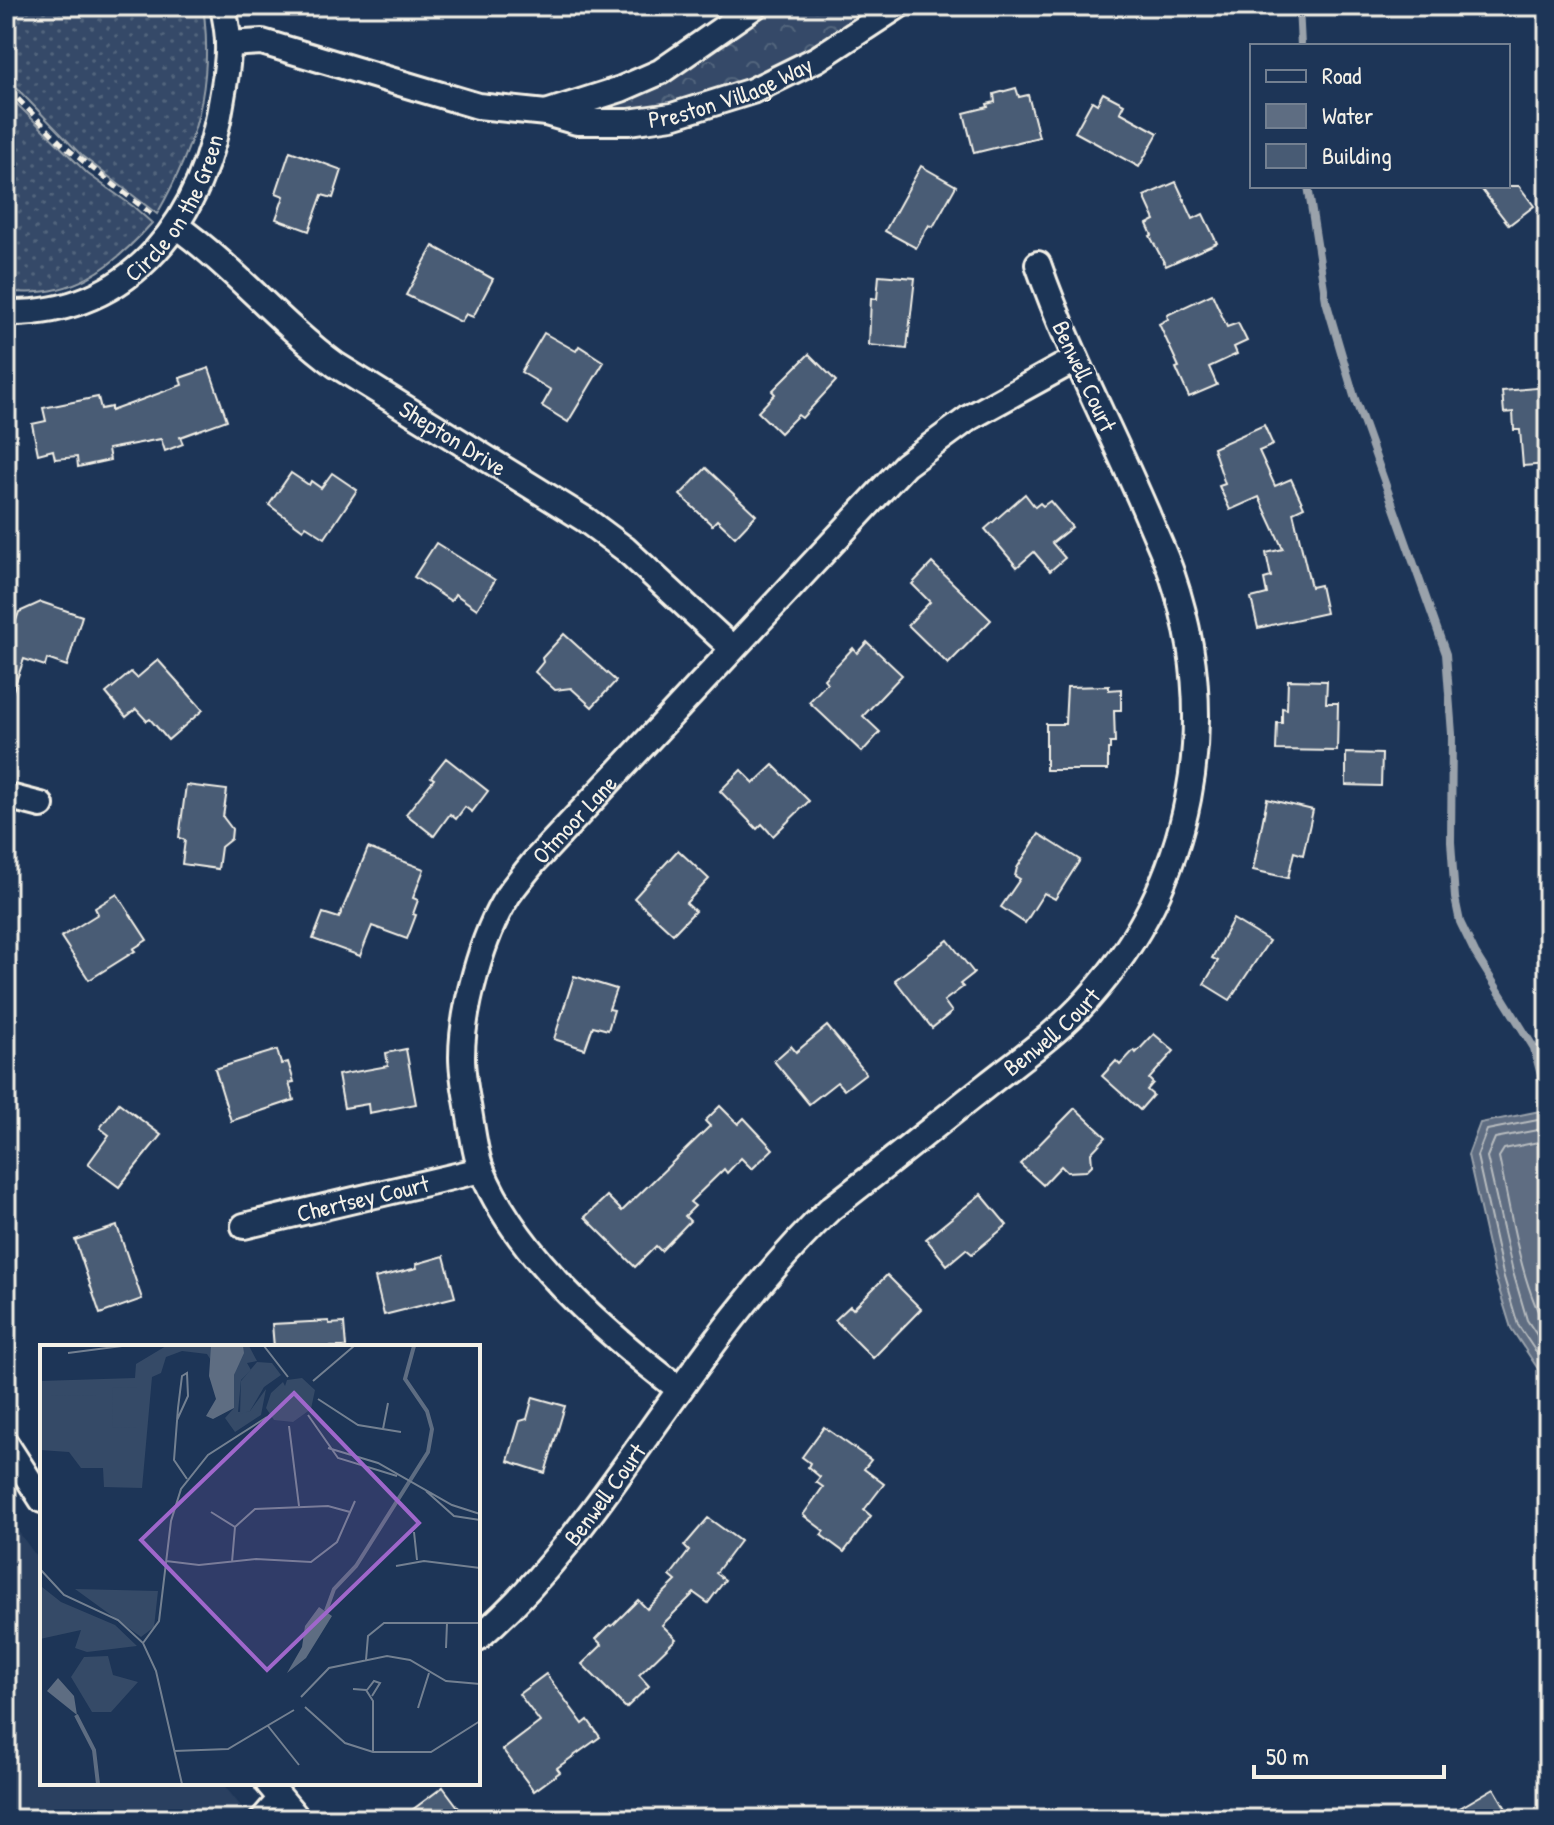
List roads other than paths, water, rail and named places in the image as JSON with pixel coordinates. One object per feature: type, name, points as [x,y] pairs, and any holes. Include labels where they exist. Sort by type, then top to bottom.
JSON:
[{"type":"street","name":"Circle on the Green","points":[[6,313],[32,313],[93,299],[141,266],[166,221],[186,212],[215,137],[228,44],[223,6]]},
{"type":"street","name":"Preston Village Way","points":[[546,113],[621,89],[660,72],[755,6]]},
{"type":"street","name":"Preston Village Way","points":[[228,44],[262,42],[478,106],[546,113],[577,122],[629,122],[672,116],[752,91],[806,65],[898,6]]},
{"type":"street","name":"Shepton Drive","points":[[166,221],[204,246],[309,345],[336,365],[586,520],[625,549],[732,648]]},
{"type":"street","name":"Benwell Court","points":[[480,1636],[536,1582],[579,1530],[679,1389],[777,1264],[830,1209],[1025,1055],[1088,1000],[1133,937],[1173,856],[1189,802],[1197,740],[1195,682],[1186,624],[1172,574],[1115,440],[1056,317],[1038,264]]},
{"type":"street","name":"Otmoor Lane","points":[[679,1389],[608,1331],[555,1279],[514,1229],[481,1170],[462,1058],[464,1021],[474,979],[506,898],[566,826],[905,465],[969,418],[1076,359]]},
{"type":"street","points":[[6,796],[41,805]]},
{"type":"street","name":"Chertsey Court","points":[[244,1226],[481,1170]]},
{"type":"street","points":[[6,1444],[40,1497]]},
{"type":"street","points":[[278,1787],[298,1819]]},
{"type":"lane","points":[[255,1819],[278,1787]]},
{"type":"water","points":[[1548,1107],[1548,1384],[1511,1328],[1495,1276],[1468,1155],[1480,1123]]},
{"type":"waterway","points":[[1299,6],[1301,44]]},
{"type":"waterway","points":[[1308,188],[1326,301],[1354,396],[1446,654],[1452,734],[1451,842],[1460,922],[1475,953],[1534,1048],[1547,1099],[1545,1110]]}]
